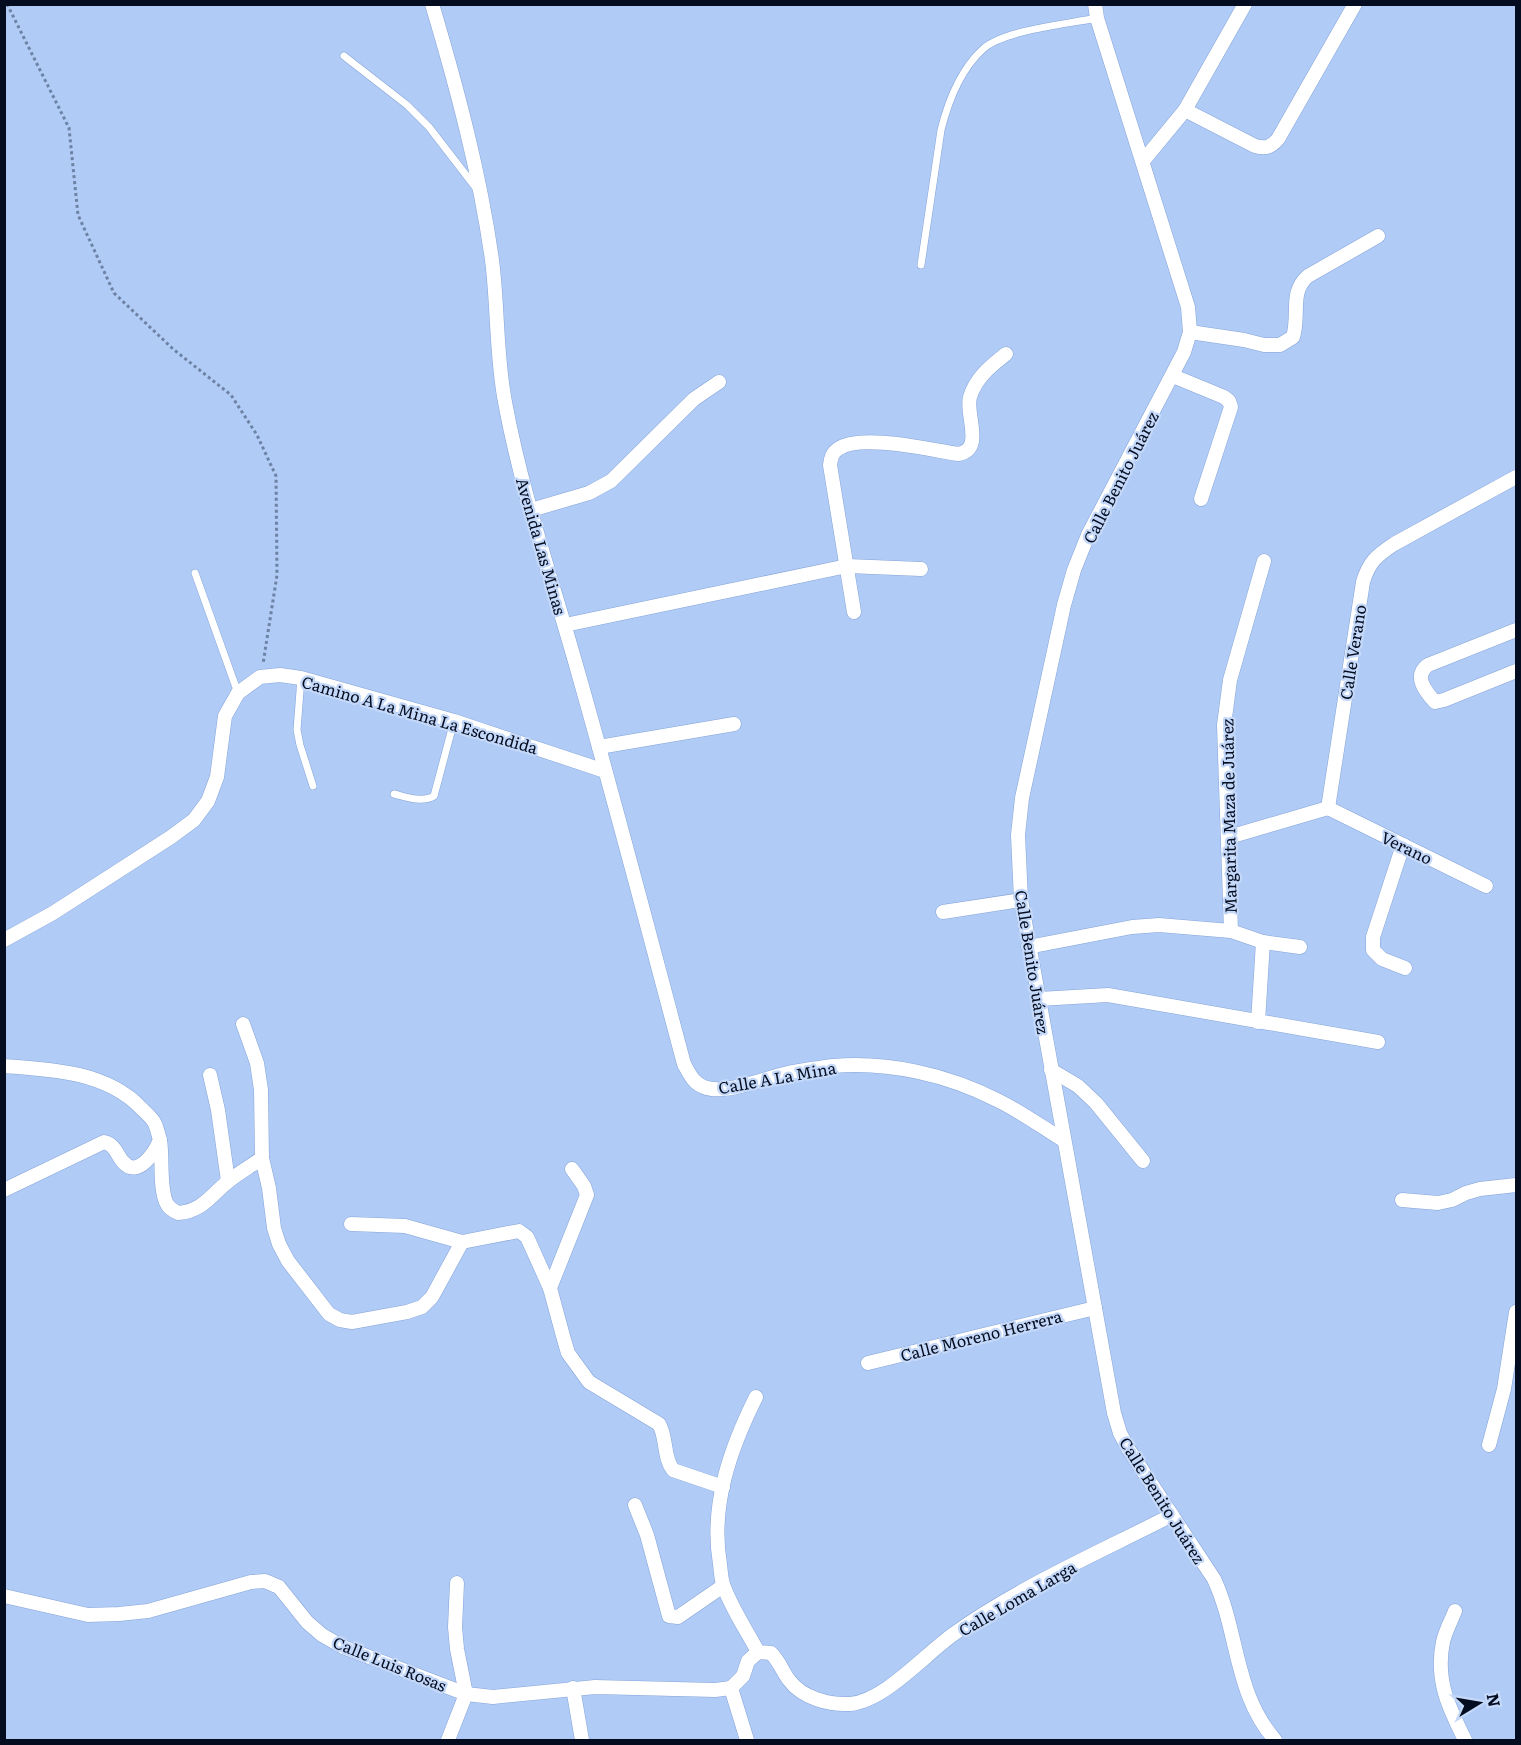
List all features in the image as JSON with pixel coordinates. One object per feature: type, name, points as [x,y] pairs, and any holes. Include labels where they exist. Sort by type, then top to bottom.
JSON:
[{"type":"street","name":"Avenida Las Minas","points":[[432,4],[455,81],[480,192],[492,262],[499,362],[505,403],[531,510],[599,747],[684,1064],[692,1079]]},
{"type":"street","points":[[1143,161],[1185,110],[1245,4]]},
{"type":"street","points":[[1185,110],[1255,146],[1264,148],[1272,146],[1355,4]]},
{"type":"street","name":"Calle Benito Juárez","points":[[1096,11],[1188,307],[1190,332],[1173,376],[1088,535],[1071,579],[1022,798],[1018,835],[1021,900],[1114,1413],[1120,1433],[1214,1580],[1223,1600],[1240,1673],[1249,1700],[1264,1728],[1275,1740]]},
{"type":"street","points":[[1190,332],[1237,338],[1264,345],[1280,345],[1293,337],[1296,325],[1296,297],[1300,283],[1308,276],[1378,236]]},
{"type":"street","points":[[854,612],[830,465],[835,450],[864,442],[882,442],[958,454],[965,453],[971,448],[969,399],[976,382],[990,366],[1006,354]]},
{"type":"street","points":[[1173,376],[1224,397],[1231,407],[1201,499]]},
{"type":"street","points":[[531,510],[590,493],[611,481],[694,399],[719,382]]},
{"type":"street","name":"Calle Verano","points":[[1328,808],[1363,582],[1368,567],[1378,554],[1394,544],[1516,477]]},
{"type":"street","name":"Margarita Maza de Juárez","points":[[1231,931],[1224,725],[1230,680],[1264,561]]},
{"type":"street","points":[[565,625],[847,566],[921,569]]},
{"type":"street","points":[[1516,630],[1428,665],[1420,675],[1429,695],[1436,702],[1516,671]]},
{"type":"street","name":"Camino A La Mina La Escondida","points":[[260,677],[280,675],[301,678],[454,720],[605,771]]},
{"type":"street","points":[[4,940],[53,913],[194,820],[208,801],[217,777],[225,716],[238,693],[260,677]]},
{"type":"street","points":[[599,747],[734,724]]},
{"type":"street","points":[[1229,837],[1328,808]]},
{"type":"street","name":"Verano","points":[[1328,808],[1486,886]]},
{"type":"street","points":[[1403,845],[1373,937],[1373,950],[1382,959],[1405,968]]},
{"type":"street","points":[[943,912],[1021,900]]},
{"type":"street","points":[[1028,947],[1132,927],[1150,926],[1189,926],[1231,931],[1263,942],[1300,947]]},
{"type":"street","points":[[1258,1022],[1263,942]]},
{"type":"street","points":[[1039,999],[1107,995],[1378,1042]]},
{"type":"street","points":[[243,1024],[257,1063],[261,1090],[262,1158],[269,1188],[274,1228],[288,1261],[329,1314],[340,1320],[352,1322],[422,1307],[432,1297],[462,1242]]},
{"type":"street","points":[[4,1066],[65,1073],[104,1082],[131,1098],[153,1121],[160,1140],[163,1158],[163,1190],[167,1205],[178,1213],[191,1212],[228,1181],[262,1158]]},
{"type":"street","name":"Calle A La Mina","points":[[692,1079],[704,1088],[721,1090],[793,1072],[836,1066],[916,1071],[963,1085],[998,1100],[1064,1140]]},
{"type":"street","points":[[1051,1070],[1078,1086],[1096,1103],[1143,1161]]},
{"type":"street","points":[[210,1075],[218,1110],[228,1181]]},
{"type":"street","points":[[4,1190],[104,1142],[114,1148],[124,1163],[131,1167],[140,1166],[149,1160],[160,1140]]},
{"type":"street","points":[[550,1288],[587,1195],[584,1186],[572,1169]]},
{"type":"street","points":[[1402,1200],[1438,1203],[1480,1189],[1516,1185]]},
{"type":"street","points":[[351,1224],[405,1226],[462,1242],[513,1231],[524,1233],[550,1288],[568,1353],[589,1382],[658,1424],[662,1430],[668,1463],[673,1470],[723,1487]]},
{"type":"street","name":"Calle Moreno Herrera","points":[[868,1363],[1095,1308]]},
{"type":"street","points":[[1489,1445],[1504,1389],[1516,1312]]},
{"type":"street","points":[[747,1740],[731,1688],[742,1676],[748,1661],[758,1652],[723,1586],[716,1522],[723,1487],[740,1429],[756,1397]]},
{"type":"street","points":[[635,1505],[647,1535],[669,1616],[678,1617],[723,1586]]},
{"type":"street","name":"Calle Loma Larga","points":[[758,1652],[771,1653],[780,1663],[789,1680],[806,1694],[828,1703],[852,1704],[873,1698],[954,1634],[982,1615],[1172,1515]]},
{"type":"street","name":"Calle Luis Rosas","points":[[4,1596],[88,1615],[119,1614],[147,1611],[250,1582],[265,1581],[279,1587],[307,1622],[322,1635],[343,1647],[466,1694],[492,1697],[595,1687],[716,1690],[731,1688]]},
{"type":"street","points":[[448,1740],[466,1694],[455,1627],[457,1583]]},
{"type":"street","points":[[1455,1611],[1443,1642],[1441,1677],[1448,1706],[1465,1740]]},
{"type":"street","points":[[573,1688],[582,1740]]},
{"type":"lane","points":[[921,265],[946,108],[970,64],[983,48],[1000,38],[1096,11]]},
{"type":"lane","points":[[344,56],[407,105],[429,127],[480,192]]},
{"type":"lane","points":[[195,573],[238,693]]},
{"type":"lane","points":[[301,678],[297,730],[313,786]]},
{"type":"lane","points":[[394,794],[422,800],[434,796],[454,720]]},
{"type":"path","points":[[7,4],[69,128],[78,215],[114,293],[173,350],[231,395],[257,435],[276,476],[277,575],[260,677]]}]
